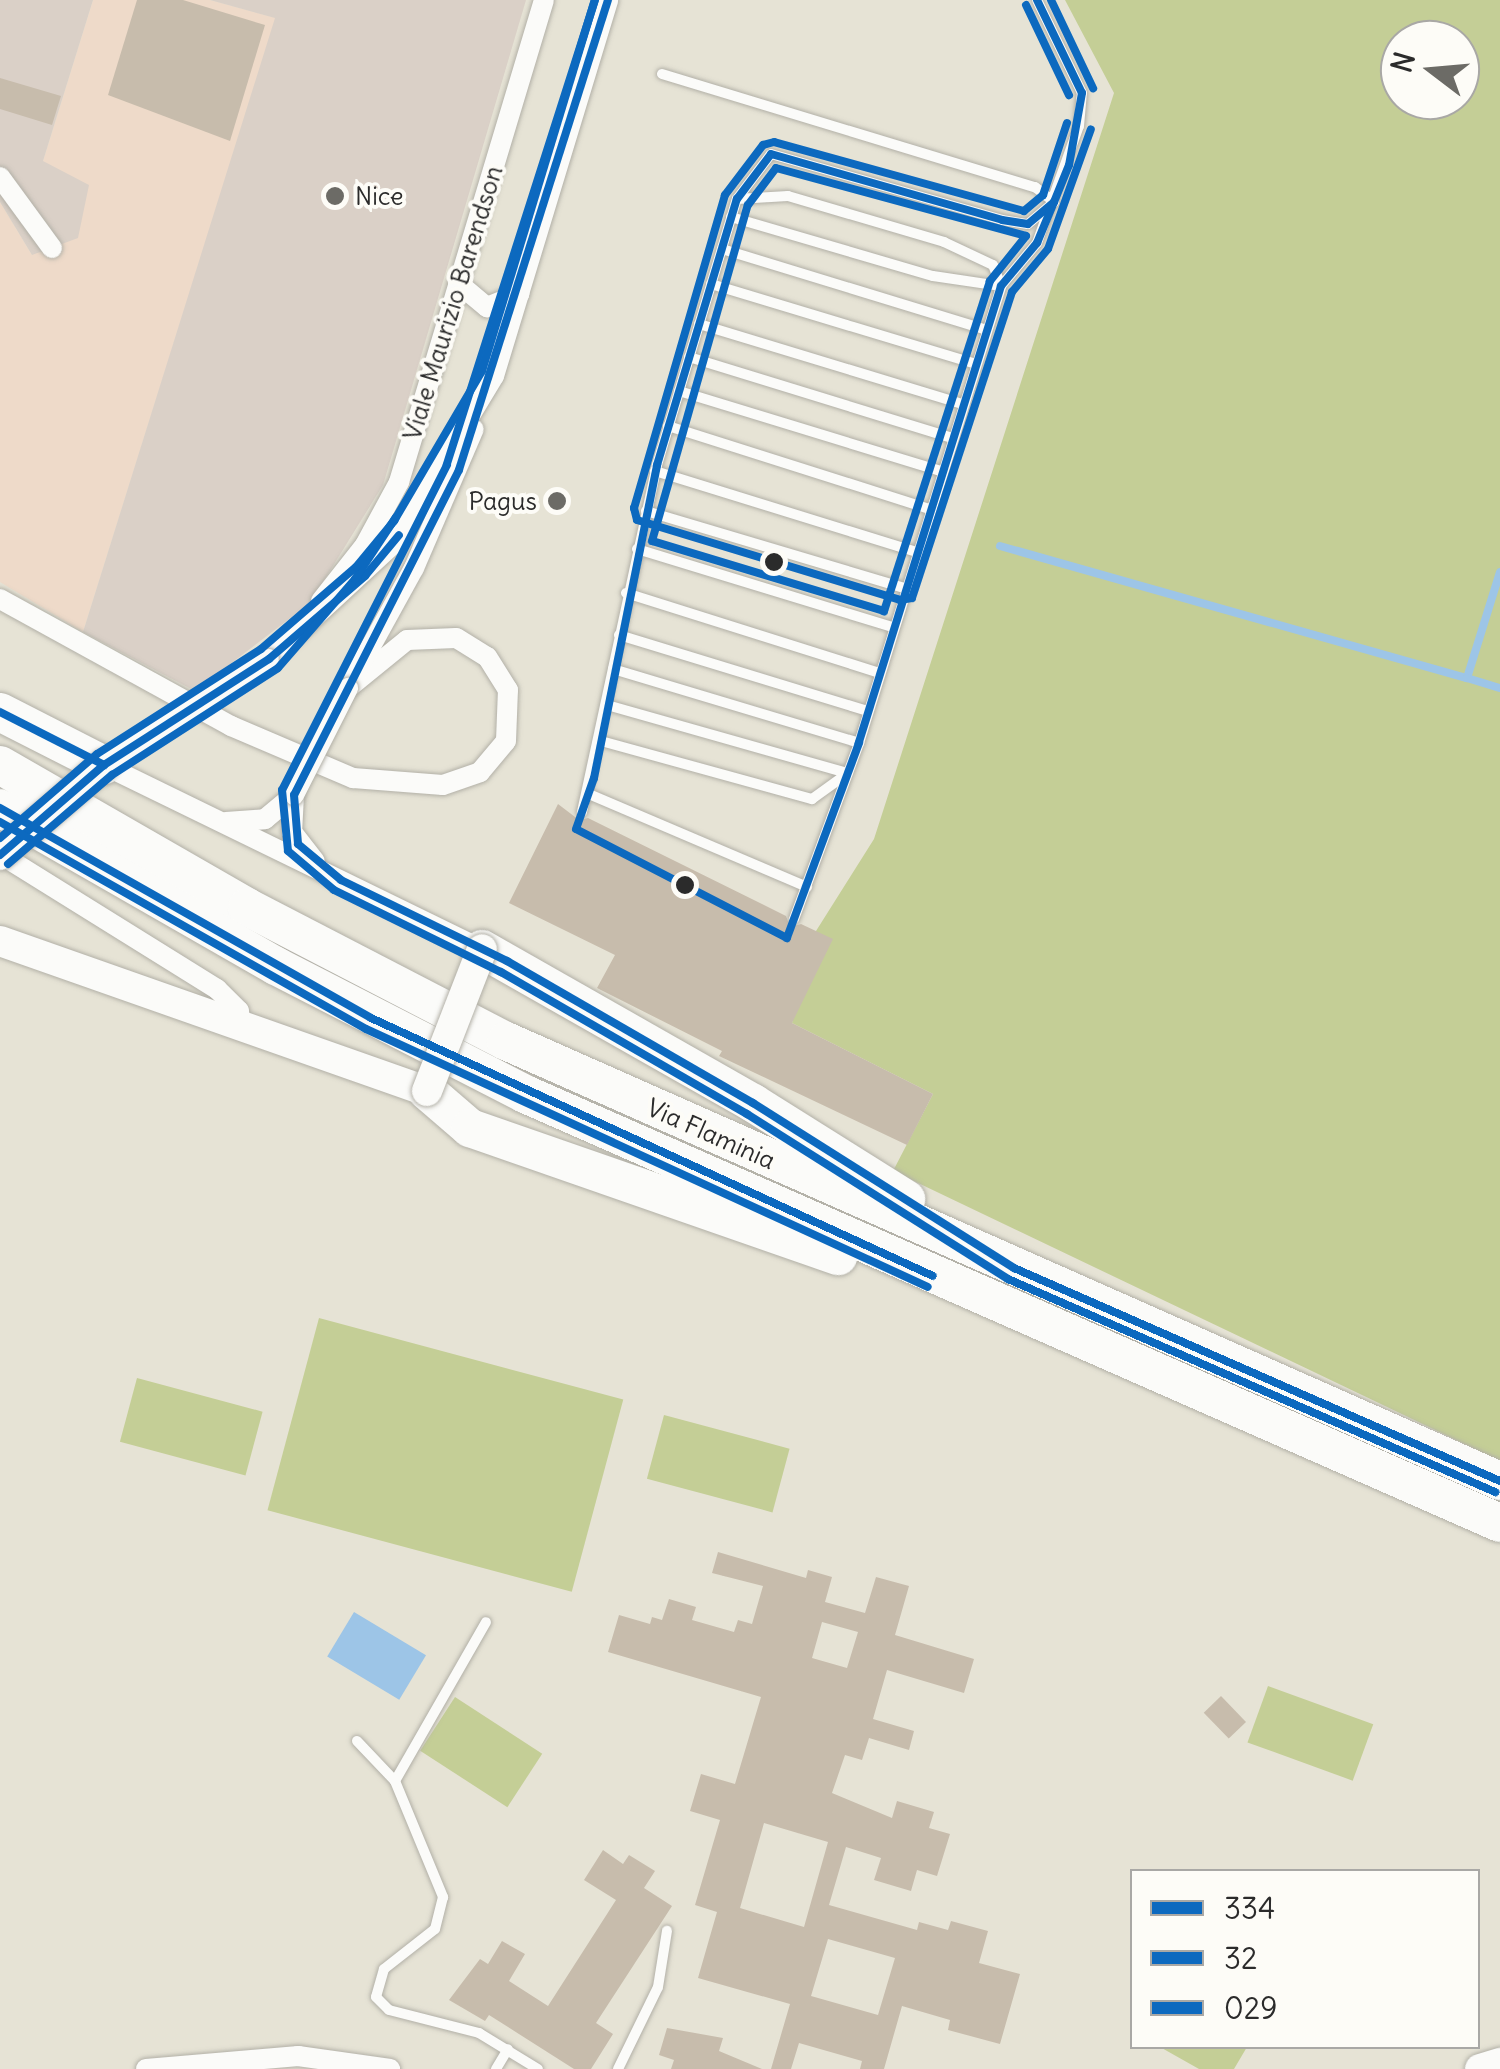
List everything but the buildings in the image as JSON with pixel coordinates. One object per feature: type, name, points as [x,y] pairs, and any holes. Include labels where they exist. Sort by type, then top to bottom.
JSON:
[{"type":"highway","points":[[0,712],[104,765]]},
{"type":"highway","name":"Via Flaminia","points":[[0,765],[247,907],[506,1041],[1500,1481]]},
{"type":"highway","name":"Via Flaminia","points":[[0,808],[371,1018],[967,1292],[1500,1523]]},
{"type":"highway","points":[[482,948],[753,1102],[1014,1268]]},
{"type":"highway","points":[[427,1090],[456,1119],[498,1139],[696,1211],[967,1292]]},
{"type":"street","name":"Viale Maurizio Barendson","points":[[291,638],[388,505],[544,0]]},
{"type":"street","name":"Viale Maurizio Barendson","points":[[0,854],[104,765],[270,659],[392,545],[494,376],[608,0]]},
{"type":"street","points":[[0,177],[52,248]]},
{"type":"street","points":[[458,284],[487,307],[519,294]]},
{"type":"street","points":[[215,821],[265,819],[294,795],[429,535],[494,376]]},
{"type":"street","points":[[0,600],[231,726],[341,774],[396,785],[443,785],[480,772],[506,741],[508,690],[487,657],[456,638],[408,640],[348,688]]},
{"type":"street","points":[[0,940],[427,1090],[482,948],[104,765]]},
{"type":"street","points":[[294,795],[298,844],[341,880]]},
{"type":"street","points":[[0,854],[218,989],[239,1011],[240,1023]]},
{"type":"street","points":[[146,2069],[298,2056],[390,2069]]},
{"type":"street","points":[[1480,2069],[1500,2063]]},
{"type":"lane","points":[[794,919],[859,743],[1000,286],[1037,243],[1080,126],[1082,94],[1037,0]]},
{"type":"lane","points":[[662,74],[1036,187],[1054,202]]},
{"type":"lane","points":[[582,812],[601,741],[626,592],[655,471],[737,199],[771,154],[1002,220],[1028,224],[1054,202]]},
{"type":"lane","points":[[737,199],[788,196],[944,242],[993,264],[1000,286]]},
{"type":"lane","points":[[731,217],[933,276],[1000,286]]},
{"type":"lane","points":[[722,249],[987,330]]},
{"type":"lane","points":[[711,284],[976,364]]},
{"type":"lane","points":[[699,324],[963,404]]},
{"type":"lane","points":[[689,357],[952,438]]},
{"type":"lane","points":[[679,390],[942,471]]},
{"type":"lane","points":[[668,426],[930,509]]},
{"type":"lane","points":[[655,471],[916,552]]},
{"type":"lane","points":[[646,511],[904,588]]},
{"type":"lane","points":[[636,549],[892,627]]},
{"type":"lane","points":[[626,592],[880,674]]},
{"type":"lane","points":[[619,635],[868,711]]},
{"type":"lane","points":[[613,669],[859,743]]},
{"type":"lane","points":[[607,706],[848,773]]},
{"type":"lane","points":[[601,741],[812,800],[848,773]]},
{"type":"lane","points":[[589,794],[807,887]]},
{"type":"lane","points":[[395,1781],[486,1622]]},
{"type":"lane","points":[[357,1741],[395,1781],[443,1908],[428,1937],[380,1974],[376,1997],[389,2010],[479,2032],[538,2069]]},
{"type":"lane","points":[[618,2069],[654,1997],[668,1932]]},
{"type":"lane","points":[[496,2069],[508,2049]]},
{"type":"shaded area","points":[[0,0],[93,0],[43,161],[89,185],[78,238],[32,255],[0,202]]},
{"type":"shaded area","points":[[93,0],[210,0],[276,18],[83,632],[0,582],[0,202],[32,255],[43,161]]},
{"type":"shaded area","points":[[210,0],[526,0],[383,485],[310,603],[195,691],[83,632],[275,18]]},
{"type":"green space","points":[[1065,0],[1500,0],[1500,1461],[893,1171],[933,1094],[792,1023],[816,931],[874,839],[1114,93]]},
{"type":"green space","points":[[319,1318],[623,1400],[572,1592],[267,1510]]},
{"type":"green space","points":[[137,1378],[263,1412],[245,1475],[120,1442]]},
{"type":"green space","points":[[664,1415],[790,1449],[772,1512],[647,1479]]},
{"type":"green space","points":[[1268,1686],[1373,1724],[1353,1781],[1247,1742]]},
{"type":"green space","points":[[455,1697],[542,1754],[507,1807],[420,1751]]},
{"type":"green space","points":[[1164,2049],[1246,2049],[1234,2069],[1199,2069]]},
{"type":"water","points":[[354,1612],[426,1655],[399,1700],[327,1657]]},
{"type":"waterway","points":[[1000,546],[1467,678],[1500,572]]},
{"type":"waterway","points":[[1467,678],[1500,688]]},
{"type":"transit line","name":"32","points":[[595,0],[447,465],[282,790],[288,851],[334,890],[501,972],[747,1114],[1008,1279],[1495,1492]]},
{"type":"transit line","name":"029","points":[[0,838],[97,754],[261,649],[356,567],[394,521],[482,371],[595,0]]},
{"type":"transit line","name":"334","points":[[608,0],[459,470],[294,795],[298,844],[341,880],[507,961],[753,1103],[1014,1268],[1500,1481]]},
{"type":"transit line","name":"334","points":[[1037,0],[1082,93],[1069,165],[1054,202]]},
{"type":"transit line","name":"029","points":[[1051,0],[1093,88]]},
{"type":"transit line","name":"029","points":[[1026,5],[1069,95]]},
{"type":"transit line","name":"029","points":[[1067,123],[1043,195],[1024,211],[774,142],[763,145],[725,195],[634,508],[637,520],[900,600],[912,598],[1012,292],[1048,249],[1091,129]]},
{"type":"transit line","name":"334","points":[[771,154],[1002,220],[1028,224],[1054,202],[1037,243],[1001,286],[859,743],[787,938],[576,829],[594,778],[657,465],[737,199],[771,154]]},
{"type":"transit line","name":"32","points":[[776,168],[1026,236],[990,281],[884,611],[652,541],[748,205],[776,168]]},
{"type":"transit line","name":"32","points":[[8,864],[112,775],[278,668],[355,579],[396,517]]},
{"type":"transit line","name":"334","points":[[0,855],[104,765],[269,659],[365,576],[399,535]]},
{"type":"transit line","name":"334","points":[[0,712],[104,765]]},
{"type":"transit line","name":"334","points":[[0,808],[371,1018],[933,1276]]},
{"type":"transit line","name":"32","points":[[0,822],[366,1029],[928,1287]]},
{"type":"place","name":"Nice","points":[[335,196]]},
{"type":"place","name":"Pagus","points":[[557,501]]}]
